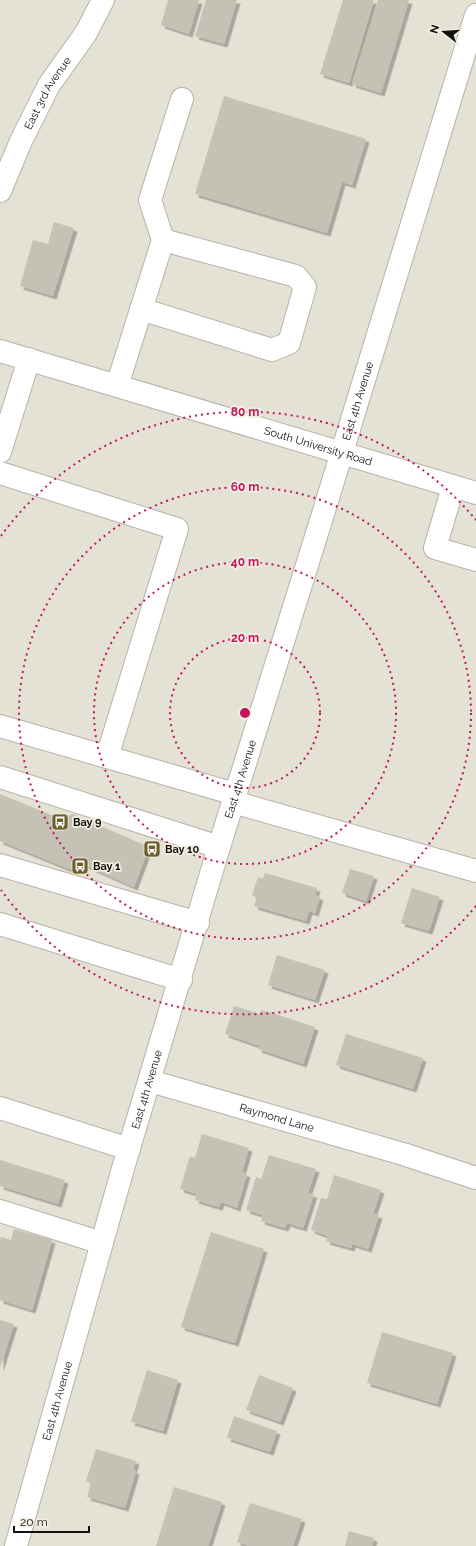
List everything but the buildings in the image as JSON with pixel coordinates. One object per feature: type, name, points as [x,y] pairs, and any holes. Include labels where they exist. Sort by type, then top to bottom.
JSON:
[{"type":"street","name":"East 3rd Avenue","points":[[0,191],[21,141],[49,85],[86,33],[102,0]]},
{"type":"street","name":"East 4th Avenue","points":[[19,1545],[102,1243],[198,923],[219,847],[324,514],[341,453],[468,68],[476,15]]},
{"type":"street","points":[[117,386],[163,240],[150,200],[182,99]]},
{"type":"street","points":[[141,309],[272,350],[289,344],[304,287],[296,276],[163,240]]},
{"type":"street","name":"South University Road","points":[[0,351],[476,493]]},
{"type":"street","points":[[0,452],[29,360]]},
{"type":"street","points":[[0,473],[177,529],[107,757]]},
{"type":"street","points":[[453,486],[435,548],[476,560]]},
{"type":"street","points":[[0,726],[107,757],[234,798],[476,872]]},
{"type":"street","points":[[0,777],[219,847]]},
{"type":"street","points":[[0,865],[198,923]]},
{"type":"street","points":[[0,924],[181,980]]},
{"type":"street","name":"Raymond Lane","points":[[150,1081],[403,1154],[476,1178]]},
{"type":"street","points":[[0,1108],[129,1149]]},
{"type":"street","points":[[0,1211],[102,1243]]},
{"type":"place","name":"Bay 9","points":[[60,822]]},
{"type":"place","name":"Bay 10","points":[[152,849]]},
{"type":"place","name":"Bay 1","points":[[80,866]]}]
